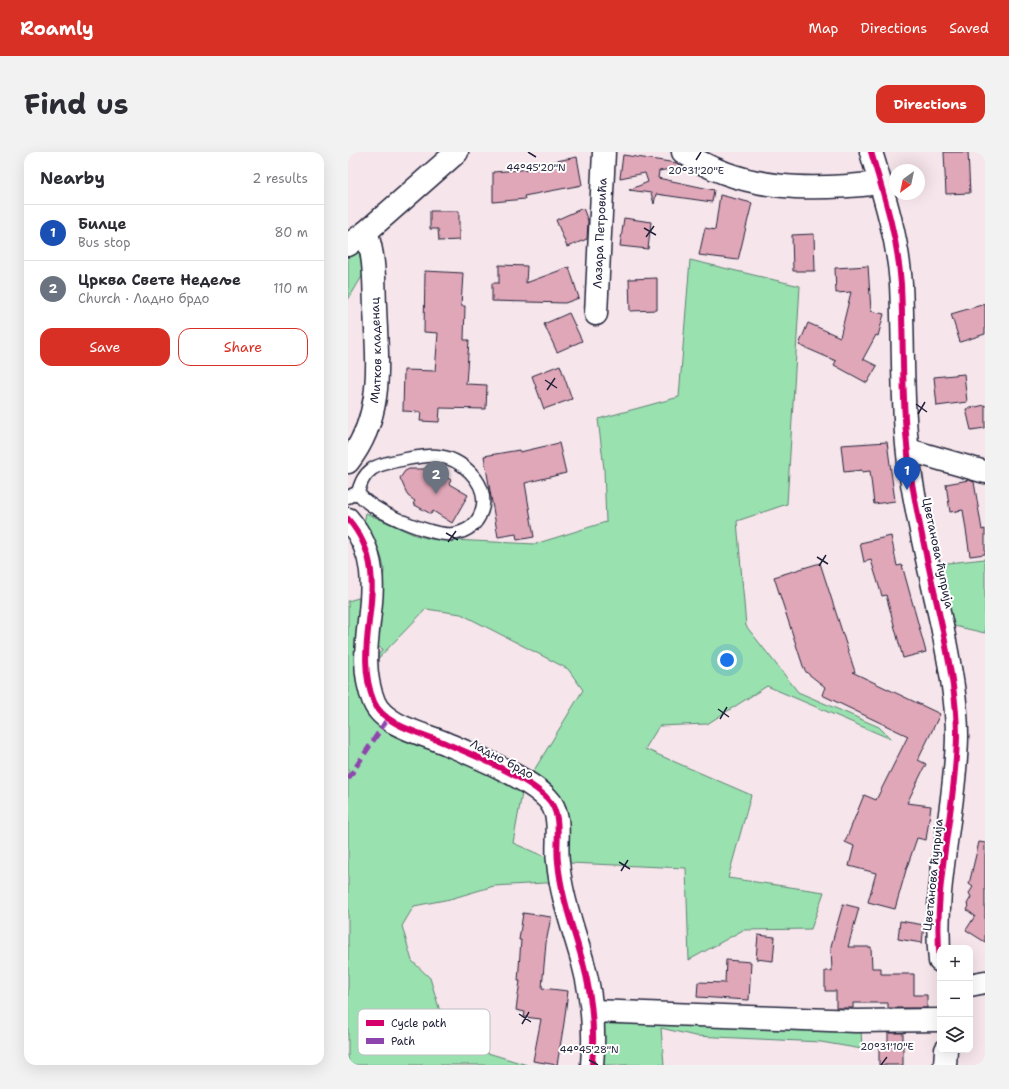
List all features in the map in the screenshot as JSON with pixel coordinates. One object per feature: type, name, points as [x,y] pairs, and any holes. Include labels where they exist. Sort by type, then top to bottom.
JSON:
[{"type":"street","points":[[348,245],[366,232],[458,152]]},
{"type":"street","name":"Лазара Петровића","points":[[596,314],[604,152]]},
{"type":"street","points":[[683,152],[712,168],[729,175],[774,185],[836,188],[880,182]]},
{"type":"street","name":"Цветанова ћуприја","points":[[871,152],[893,232],[899,270],[901,346],[911,476],[950,665],[957,734],[955,769],[937,925],[939,945]]},
{"type":"street","name":"Митков кладенац","points":[[348,462],[361,443],[373,409],[379,366],[374,258],[366,232]]},
{"type":"street","points":[[908,450],[985,472]]},
{"type":"street","name":"Ладно брдо","points":[[348,519],[359,535],[369,554],[372,573],[367,670],[375,704],[388,718],[398,724],[487,762],[534,788],[551,802],[556,812],[557,862],[574,935],[583,963],[593,1011],[592,1065]]},
{"type":"street","points":[[973,984],[985,982]]},
{"type":"street","points":[[593,1011],[832,1020],[937,1020]]},
{"type":"street","points":[[946,1053],[946,1065]]},
{"type":"lane","points":[[437,456],[459,464],[473,475],[481,486],[483,503],[482,512],[475,524],[464,531],[452,534],[432,532],[389,515],[353,494],[365,476],[380,464],[437,456]]},
{"type":"green space","points":[[355,241],[373,258],[348,300],[348,245]]},
{"type":"green space","points":[[690,260],[800,286],[787,504],[737,521],[746,626],[798,692],[879,727],[891,739],[767,686],[707,724],[659,726],[645,749],[751,795],[728,878],[824,892],[811,929],[743,930],[689,960],[686,868],[569,863],[566,806],[557,791],[533,772],[583,690],[568,669],[461,614],[426,609],[367,670],[375,704],[524,782],[513,843],[557,862],[561,882],[494,886],[450,899],[414,906],[402,926],[412,961],[430,978],[439,1009],[358,1009],[358,1055],[490,1055],[490,1054],[527,1065],[348,1065],[348,601],[372,594],[367,669],[383,649],[378,647],[384,569],[377,545],[364,523],[366,513],[415,535],[431,539],[535,544],[606,522],[604,469],[598,419],[679,397]]},
{"type":"green space","points":[[985,559],[985,633],[941,623],[929,565]]},
{"type":"green space","points":[[593,1011],[861,1028],[862,1049],[821,1042],[695,1036],[661,1028],[664,1065],[591,1065]]},
{"type":"building","points":[[944,152],[968,152],[970,193],[946,194]]},
{"type":"building","points":[[623,155],[677,163],[682,167],[659,171],[658,178],[714,190],[712,202],[656,194],[654,204],[651,193],[629,190],[648,182],[645,173],[620,178]]},
{"type":"building","points":[[577,157],[582,185],[524,196],[525,199],[493,202],[493,172],[547,168],[546,163]]},
{"type":"building","points":[[720,195],[752,203],[738,260],[699,255],[705,228],[715,230]]},
{"type":"building","points":[[583,208],[588,221],[587,239],[567,247],[556,220]]},
{"type":"building","points":[[430,211],[459,211],[459,240],[439,241],[438,229],[430,229]]},
{"type":"building","points":[[624,218],[651,222],[648,249],[620,246]]},
{"type":"building","points":[[814,234],[815,271],[793,271],[792,235]]},
{"type":"building","points":[[499,265],[527,266],[526,283],[569,267],[579,298],[565,303],[492,301],[492,283],[499,283]]},
{"type":"building","points":[[868,266],[871,311],[884,314],[878,336],[876,335],[863,359],[877,366],[867,383],[834,365],[836,361],[799,345],[808,323],[840,337],[851,292],[836,293],[835,268]]},
{"type":"building","points":[[425,271],[463,273],[461,306],[465,306],[464,340],[469,340],[466,384],[487,385],[486,409],[440,408],[439,422],[420,421],[421,412],[403,411],[404,370],[435,371],[438,333],[424,332]]},
{"type":"building","points":[[657,278],[657,310],[630,311],[629,279]]},
{"type":"building","points":[[985,304],[985,334],[960,342],[951,314]]},
{"type":"building","points":[[569,313],[582,341],[557,352],[544,324]]},
{"type":"building","points":[[560,365],[572,399],[544,409],[532,376]]},
{"type":"building","points":[[964,374],[967,402],[937,406],[934,377]]},
{"type":"building","points":[[985,405],[985,428],[971,430],[966,409]]},
{"type":"building","points":[[887,442],[895,501],[874,504],[870,471],[862,472],[862,470],[844,472],[841,445]]},
{"type":"building","points":[[559,443],[566,473],[525,483],[534,537],[517,540],[516,534],[498,537],[484,456],[519,450],[520,452]]},
{"type":"building","points":[[409,469],[426,469],[432,473],[434,470],[451,480],[449,484],[468,495],[452,523],[433,511],[431,514],[413,504],[415,501],[408,496],[400,478],[405,471]]},
{"type":"building","points":[[969,480],[974,482],[982,530],[985,529],[985,554],[970,556],[963,510],[950,512],[946,484]]},
{"type":"building","points":[[891,536],[897,566],[902,565],[926,652],[903,658],[886,595],[882,596],[871,560],[864,562],[860,543]]},
{"type":"building","points":[[820,563],[855,672],[852,672],[940,714],[918,760],[926,764],[907,803],[931,806],[926,840],[917,838],[895,909],[868,902],[876,873],[849,866],[854,846],[845,842],[864,795],[876,800],[908,736],[822,695],[825,687],[806,672],[774,577]]},
{"type":"building","points":[[979,842],[985,843],[985,942],[966,930],[975,916],[967,910],[969,906],[967,904],[971,897],[969,893],[973,887],[969,884]]},
{"type":"building","points":[[843,904],[859,908],[848,947],[871,947],[872,968],[881,968],[881,974],[914,974],[914,995],[927,995],[927,1008],[888,1008],[888,1003],[853,1003],[853,1008],[836,1008],[836,991],[825,991],[825,971],[832,971],[831,946]]},
{"type":"building","points":[[523,913],[551,917],[546,943],[542,988],[568,991],[557,1065],[533,1061],[541,1019],[524,1017],[525,1012],[516,1010],[520,981],[518,981],[521,940],[519,940]]},
{"type":"building","points":[[900,921],[924,925],[922,943],[898,939]]},
{"type":"building","points":[[758,935],[775,937],[773,961],[756,959]]},
{"type":"building","points":[[726,960],[751,962],[749,1000],[697,997],[698,982],[725,983]]},
{"type":"building","points":[[888,1033],[903,1033],[903,1065],[879,1065],[879,1046],[888,1046]]},
{"type":"marked path","points":[[348,779],[388,718]]},
{"type":"cycle path","points":[[871,152],[890,217],[897,250],[901,284],[904,405],[911,477],[925,552],[942,626],[956,708],[956,764],[939,905],[939,945]]},
{"type":"cycle path","points":[[348,519],[363,541],[370,564],[372,586],[366,655],[368,678],[374,702],[379,710],[386,717],[405,728],[457,748],[527,782],[547,798],[552,805],[558,828],[557,854],[562,888],[583,963],[591,1001],[593,1026],[592,1065]]},
{"type":"place","name":"Билце","points":[[907,490]]},
{"type":"place","name":"Црква Свете Недеље","points":[[436,494]]}]
